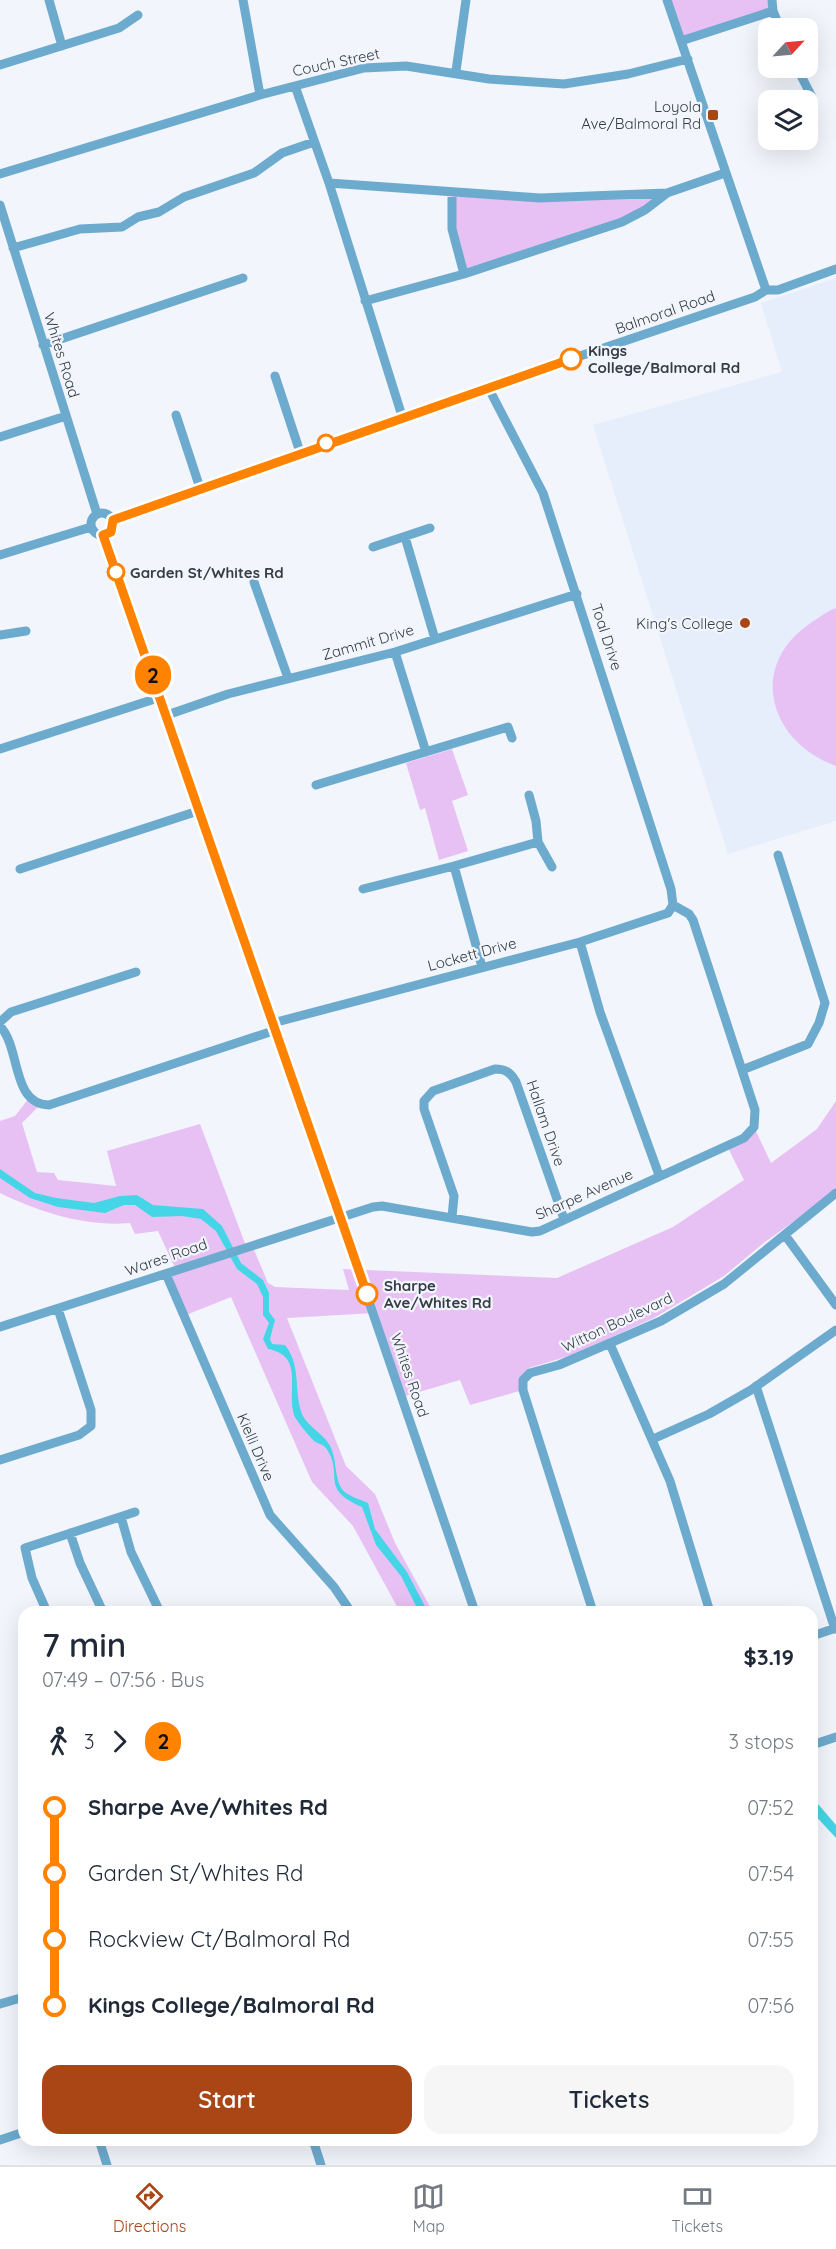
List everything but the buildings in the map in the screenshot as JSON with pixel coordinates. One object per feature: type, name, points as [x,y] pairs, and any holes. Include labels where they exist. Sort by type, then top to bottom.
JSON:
[{"type":"street","points":[[49,0],[62,46]]},
{"type":"street","points":[[243,0],[260,95]]},
{"type":"street","points":[[456,71],[466,0]]},
{"type":"street","points":[[667,0],[766,290]]},
{"type":"street","points":[[772,0],[776,18]]},
{"type":"street","points":[[681,41],[773,11]]},
{"type":"street","points":[[0,65],[119,28],[138,15]]},
{"type":"street","name":"Couch Street","points":[[0,174],[260,95],[364,68],[387,66],[456,71],[489,79],[564,84],[628,74],[688,59]]},
{"type":"street","points":[[295,86],[329,183],[402,416]]},
{"type":"street","points":[[13,248],[80,228],[122,227],[138,217],[159,212],[184,197],[254,173],[282,153],[315,142]]},
{"type":"street","points":[[329,183],[540,198],[667,193],[725,173]]},
{"type":"street","points":[[452,193],[452,229],[464,274]]},
{"type":"street","points":[[365,301],[464,274],[622,222],[645,210],[667,193]]},
{"type":"street","name":"Whites Road","points":[[0,205],[97,514]]},
{"type":"street","name":"Balmoral Road","points":[[113,520],[402,416],[755,297],[766,290],[778,290],[836,269]]},
{"type":"street","points":[[43,345],[243,278]]},
{"type":"street","points":[[275,376],[300,452]]},
{"type":"street","name":"Toal Drive","points":[[488,387],[539,482],[671,888],[673,905]]},
{"type":"street","points":[[176,415],[200,489]]},
{"type":"street","points":[[0,437],[66,416]]},
{"type":"street","points":[[106,513],[113,520],[111,532],[103,535],[96,534],[91,527],[92,519],[97,514],[106,513]]},
{"type":"street","points":[[0,555],[91,527]]},
{"type":"street","points":[[373,548],[430,528]]},
{"type":"street","name":"Whites Road","points":[[103,535],[201,810],[473,1606]]},
{"type":"street","points":[[405,537],[435,639]]},
{"type":"street","points":[[254,582],[288,678]]},
{"type":"street","name":"Zammit Drive","points":[[167,715],[228,694],[288,678],[339,668],[395,652],[577,594]]},
{"type":"street","points":[[0,635],[26,631]]},
{"type":"street","points":[[395,652],[426,752]]},
{"type":"street","points":[[0,749],[161,697]]},
{"type":"street","points":[[316,785],[426,752],[506,722],[512,738]]},
{"type":"street","points":[[529,795],[536,821],[538,842],[552,867]]},
{"type":"street","points":[[20,869],[201,810]]},
{"type":"street","points":[[363,889],[538,842]]},
{"type":"street","points":[[742,1070],[808,1044],[819,1023],[825,1003],[778,855]]},
{"type":"street","points":[[454,866],[482,967]]},
{"type":"street","name":"Lockett Drive","points":[[0,1024],[9,1038],[25,1092],[34,1102],[49,1105],[274,1026],[482,967],[580,942],[668,913],[673,905]]},
{"type":"street","name":"Sharpe Avenue","points":[[341,1216],[382,1206],[532,1232],[724,1148],[749,1133],[756,1118],[749,1090],[693,920],[689,914],[673,905]]},
{"type":"street","points":[[580,942],[600,1012],[659,1175]]},
{"type":"street","points":[[0,1024],[11,1012],[136,972]]},
{"type":"street","name":"Hallam Drive","points":[[452,1217],[454,1196],[424,1109],[424,1101],[433,1090],[502,1069],[507,1071],[516,1082],[564,1219]]},
{"type":"street","name":"Witton Boulevard","points":[[591,1606],[522,1383],[530,1373],[559,1365],[661,1321],[724,1284],[836,1193]]},
{"type":"street","name":"Wares Road","points":[[0,1326],[341,1216]]},
{"type":"street","points":[[785,1235],[836,1305]]},
{"type":"street","name":"Kielli Drive","points":[[166,1274],[270,1515],[334,1587],[347,1606]]},
{"type":"street","points":[[0,1460],[78,1435],[91,1426],[91,1410],[58,1309]]},
{"type":"street","points":[[653,1439],[708,1414],[756,1386],[836,1330]]},
{"type":"street","points":[[610,1344],[653,1439],[683,1517],[708,1606]]},
{"type":"street","points":[[756,1386],[835,1628],[818,1634]]},
{"type":"street","points":[[44,1606],[32,1578],[25,1548],[135,1512]]},
{"type":"street","points":[[121,1517],[131,1552],[157,1606]]},
{"type":"street","points":[[70,1533],[80,1563],[99,1606]]},
{"type":"street","points":[[818,1743],[836,1737]]},
{"type":"street","points":[[0,2004],[18,1998]]},
{"type":"street","points":[[0,2140],[18,2134]]},
{"type":"street","points":[[101,2146],[107,2165]]},
{"type":"street","points":[[315,2146],[321,2165]]},
{"type":"shaded area","points":[[667,0],[772,0],[773,11],[681,41]]},
{"type":"shaded area","points":[[452,193],[540,198],[667,193],[645,210],[464,274],[455,246]]},
{"type":"shaded area","name":"King's College","points":[[836,278],[836,821],[728,854],[593,425],[782,372],[761,303]]},
{"type":"shaded area","points":[[836,608],[836,766],[813,754],[794,739],[781,721],[774,701],[773,680],[779,659],[792,640],[812,622]]},
{"type":"shaded area","points":[[452,749],[468,795],[452,801],[468,851],[439,860],[425,808],[420,810],[406,763]]},
{"type":"shaded area","points":[[29,1098],[40,1105],[22,1123],[37,1172],[54,1173],[58,1180],[116,1186],[107,1151],[200,1124],[246,1246],[252,1245],[268,1283],[275,1287],[349,1290],[343,1269],[557,1278],[673,1227],[744,1180],[727,1146],[754,1127],[771,1163],[817,1129],[836,1101],[836,1191],[765,1242],[724,1276],[654,1318],[572,1355],[529,1368],[523,1390],[470,1405],[460,1380],[402,1397],[374,1313],[287,1318],[346,1466],[375,1494],[395,1543],[430,1606],[397,1606],[353,1526],[312,1482],[231,1297],[186,1315],[168,1273],[176,1270],[158,1231],[135,1234],[130,1223],[97,1223],[63,1217],[0,1193],[0,1121],[15,1116]]},
{"type":"water","points":[[0,1169],[35,1193],[56,1198],[94,1203],[120,1196],[137,1195],[153,1205],[203,1209],[222,1226],[241,1263],[263,1280],[269,1293],[269,1312],[275,1320],[270,1339],[272,1344],[285,1345],[290,1353],[303,1416],[330,1446],[342,1489],[368,1503],[375,1529],[407,1572],[425,1606],[416,1606],[401,1576],[376,1545],[362,1507],[340,1494],[336,1487],[331,1458],[326,1448],[314,1441],[294,1415],[290,1366],[287,1359],[268,1349],[263,1339],[269,1323],[263,1315],[263,1297],[257,1284],[237,1269],[216,1231],[201,1219],[182,1216],[152,1217],[135,1205],[124,1205],[105,1213],[58,1207],[30,1198],[0,1178]]},
{"type":"water","points":[[818,1804],[836,1825],[836,1838],[818,1818]]},
{"type":"bus line","name":"2","points":[[367,1294],[201,810],[103,535],[111,532],[113,520],[402,416],[571,359]]},
{"type":"place","name":"Loyola Ave/Balmoral Rd","points":[[713,115]]},
{"type":"place","name":"Kings College/Balmoral Rd","points":[[571,359]]},
{"type":"place","name":"Garden St/Whites Rd","points":[[116,572]]},
{"type":"place","name":"King's College","points":[[745,623]]},
{"type":"place","name":"Sharpe Ave/Whites Rd","points":[[367,1294]]}]
